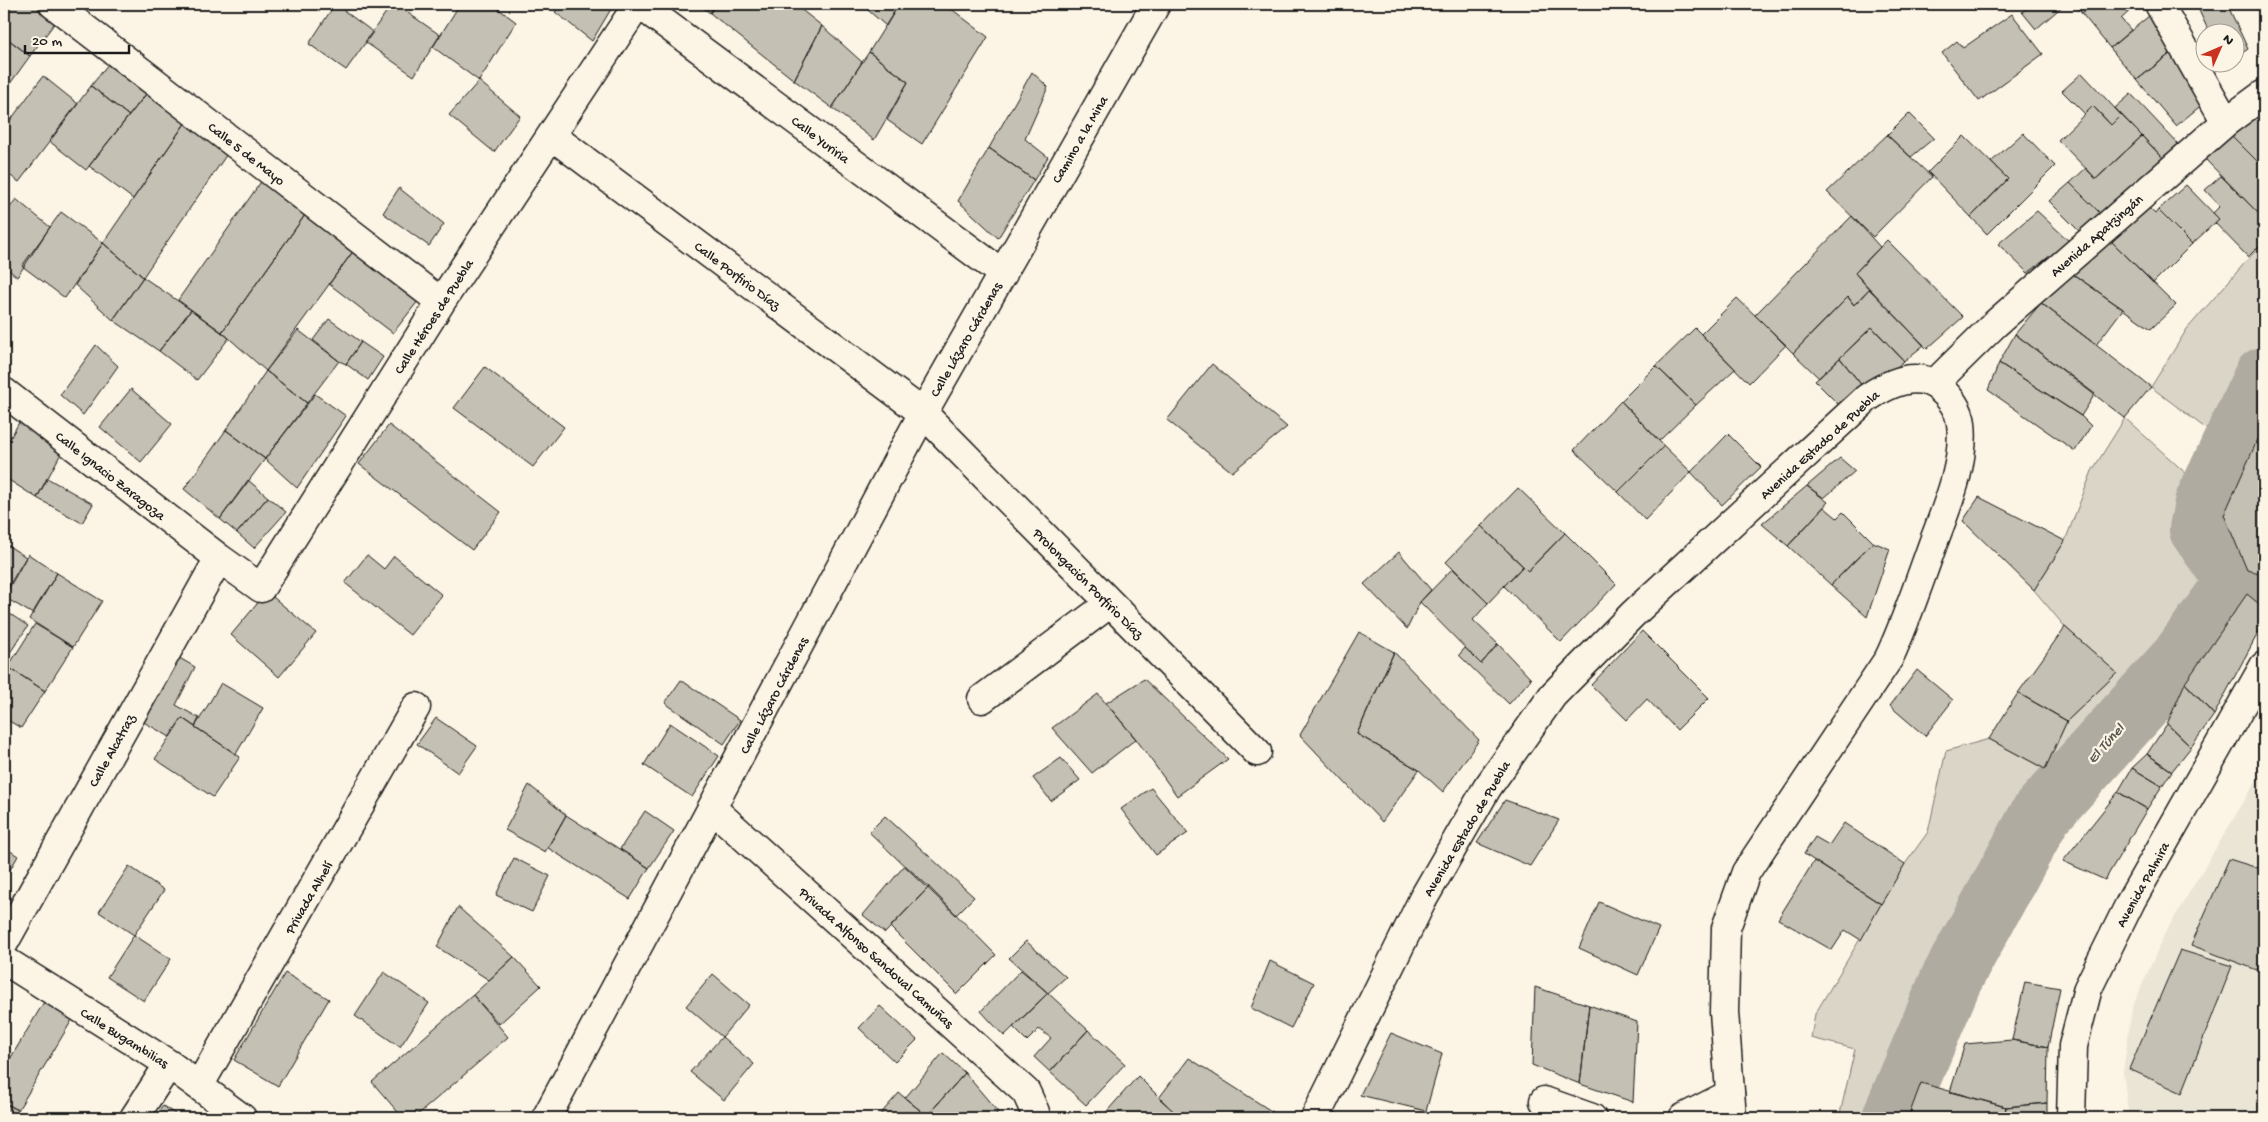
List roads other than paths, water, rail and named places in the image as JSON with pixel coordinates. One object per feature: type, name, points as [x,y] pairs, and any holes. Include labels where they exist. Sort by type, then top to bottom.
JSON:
[{"type":"street","name":"Calle 5 de Mayo","points":[[53,4],[441,302]]},
{"type":"street","name":"Calle Héroes de Puebla","points":[[219,558],[262,588],[441,302],[639,4]]},
{"type":"street","name":"Calle Yuriria","points":[[639,4],[1003,274]]},
{"type":"street","name":"Camino a la Mina","points":[[1003,274],[1156,4]]},
{"type":"street","points":[[2159,4],[2226,122]]},
{"type":"street","name":"Avenida Apatzingán","points":[[1934,384],[1995,324],[2226,122],[2264,94]]},
{"type":"street","name":"Calle Porfirio Díaz","points":[[552,136],[923,413]]},
{"type":"street","name":"Calle Lázaro Cárdenas","points":[[546,1118],[923,413],[1003,274]]},
{"type":"street","name":"Avenida Estado de Puebla","points":[[1315,1118],[1423,899],[1488,788],[1553,695],[1633,614],[1867,398],[1898,381],[1915,379],[1934,384]]},
{"type":"street","points":[[1682,1118],[1731,1106],[1724,1012],[1726,928],[1746,872],[1889,658],[1902,630],[1953,488],[1961,453],[1961,422],[1955,407],[1947,395],[1934,384]]},
{"type":"street","name":"Calle Ignacio Zaragoza","points":[[6,399],[219,558]]},
{"type":"street","name":"Prolongación Porfirio Díaz","points":[[923,413],[1109,604],[1257,752]]},
{"type":"street","name":"Calle Alcatraz","points":[[4,943],[219,558]]},
{"type":"street","points":[[982,699],[1109,604]]},
{"type":"street","name":"Avenida Palmira","points":[[2071,1118],[2074,1046],[2088,988],[2132,899],[2264,666]]},
{"type":"street","name":"Privada Alhelí","points":[[200,1086],[416,707]]},
{"type":"street","name":"Privada Alfonso Sandoval Camuñas","points":[[712,808],[1026,1092],[1035,1115]]},
{"type":"street","name":"Calle Bugambilias","points":[[4,960],[169,1064],[242,1118]]},
{"type":"street","points":[[134,1118],[169,1064]]},
{"type":"street","points":[[1544,1101],[1592,1118]]},
{"type":"waterway","name":"El Túnel","points":[[1893,1118],[1951,980],[2041,814],[2181,659],[2233,587],[2230,572],[2200,529],[2205,504],[2264,378]]}]
